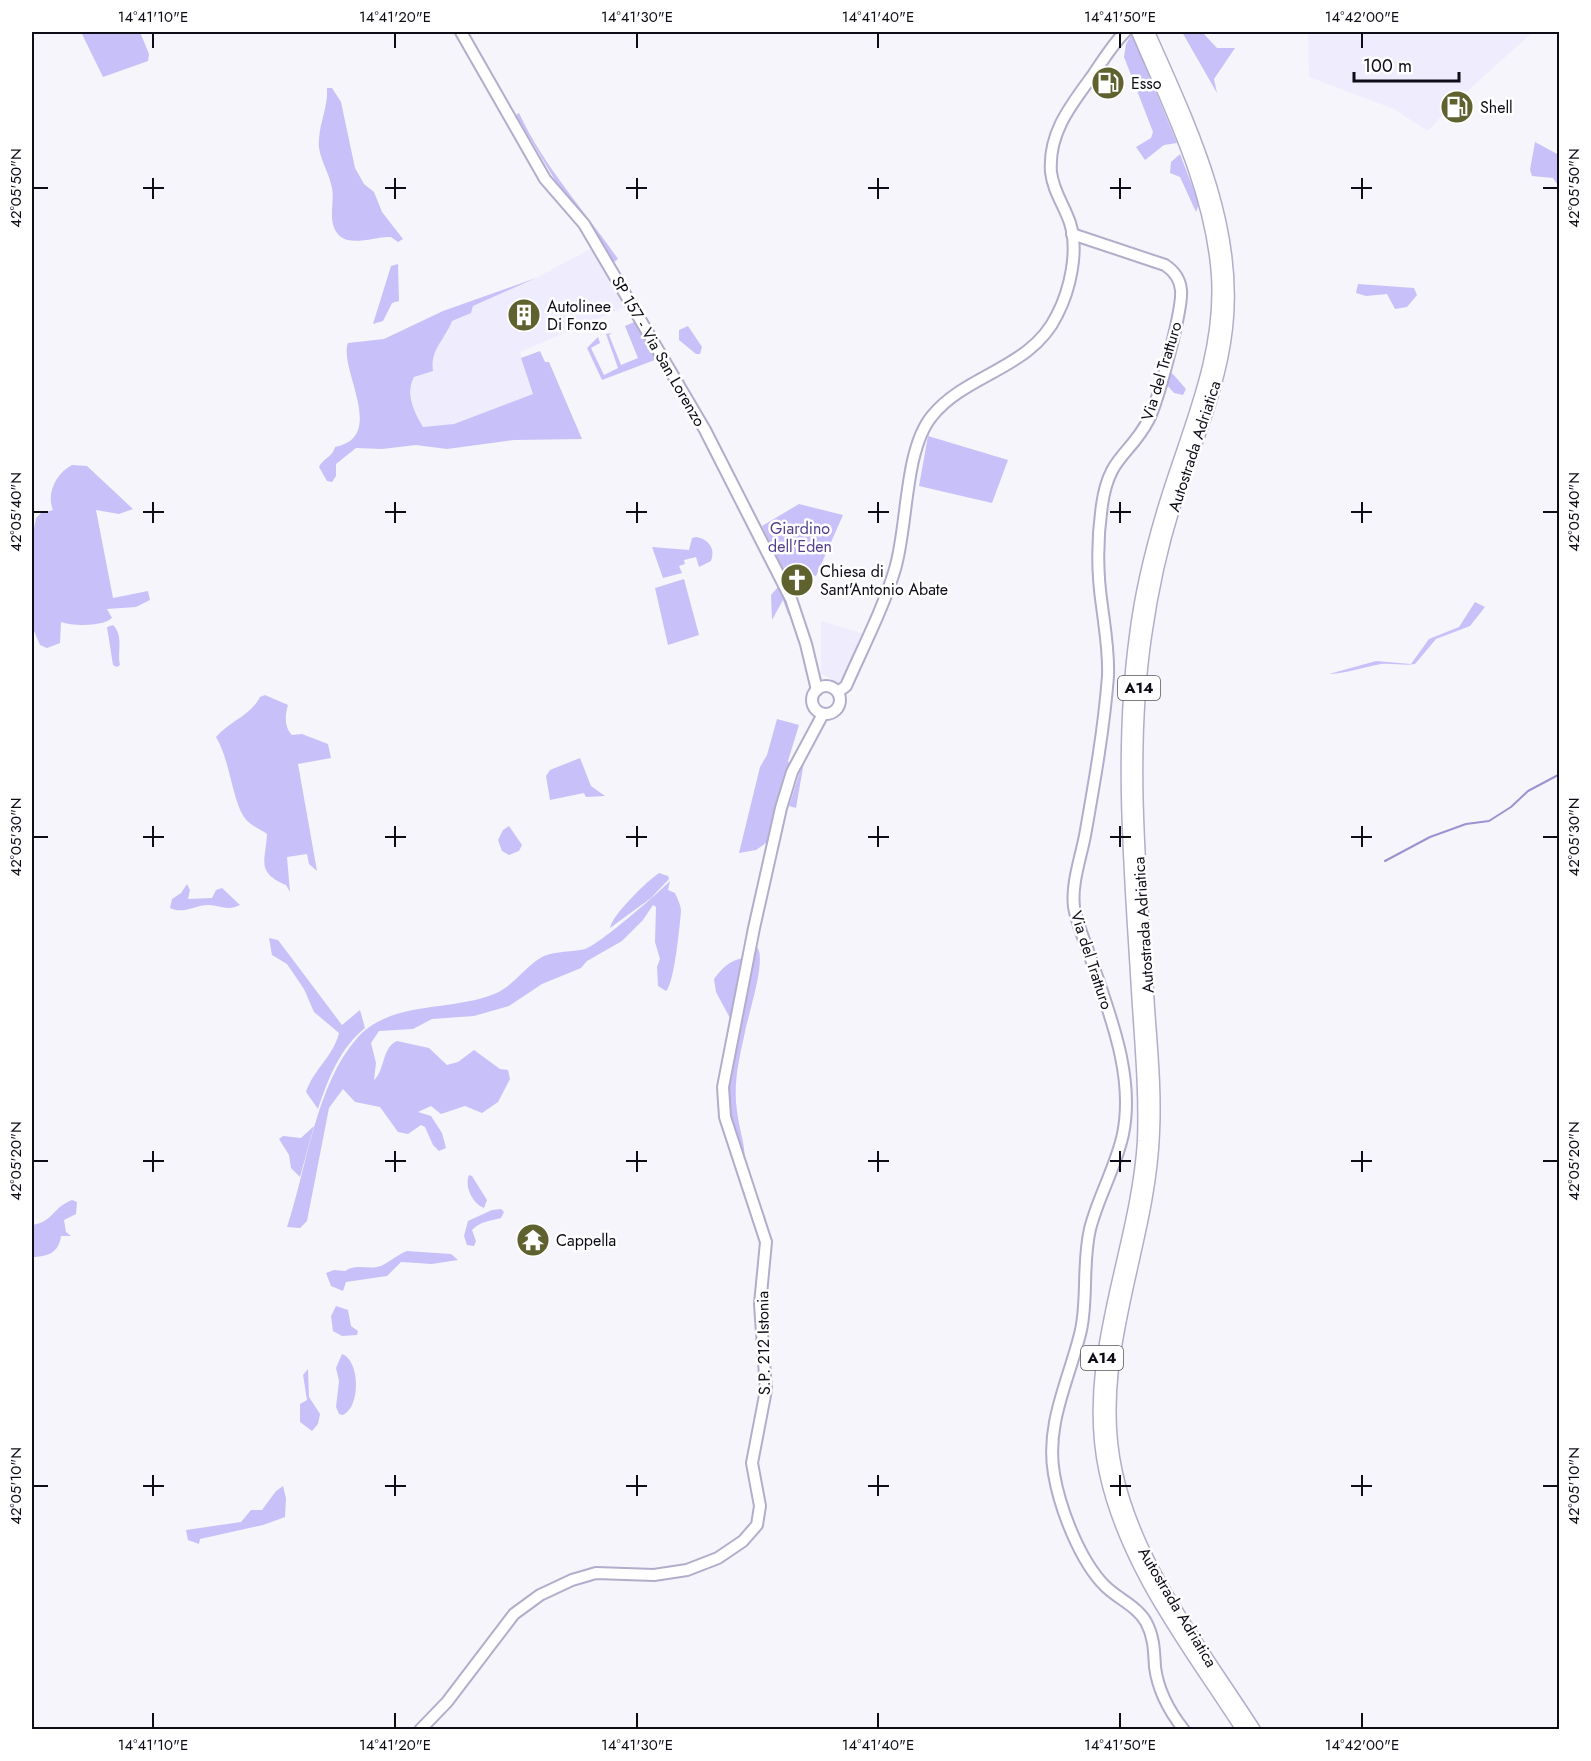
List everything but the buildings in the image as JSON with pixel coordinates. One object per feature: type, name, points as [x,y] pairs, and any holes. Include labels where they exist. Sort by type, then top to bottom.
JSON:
[{"type":"highway","name":"Autostrada Adriatica","points":[[1142,32],[1191,150],[1212,229],[1218,288],[1213,349],[1201,416],[1167,529],[1152,597],[1141,667],[1136,788],[1153,1083],[1153,1145],[1143,1219],[1112,1359],[1109,1401],[1111,1447],[1125,1507],[1146,1558],[1254,1730]]},
{"type":"highway","name":"Autostrada Adriatica","points":[[1201,416],[1157,535],[1134,647],[1128,718],[1127,789],[1144,1082],[1143,1148],[1136,1205],[1102,1361],[1099,1410],[1101,1449],[1114,1505],[1135,1556],[1175,1625],[1243,1730]]},
{"type":"main road","name":"SP 157 - Via San Lorenzo","points":[[461,32],[545,179],[584,224],[705,430],[791,599],[806,644],[817,690]]},
{"type":"main road","points":[[838,692],[846,686],[896,567],[917,446],[931,416],[964,389],[1002,369],[1045,337],[1057,315],[1067,288],[1072,256],[1072,234],[1052,175],[1053,143],[1065,114],[1125,32]]},
{"type":"main road","name":"Via del Tratturo","points":[[1072,234],[1165,265],[1177,277],[1181,297],[1152,413],[1144,428],[1110,470],[1104,486],[1100,521],[1098,565],[1108,646],[1108,673],[1094,779],[1074,891],[1075,911],[1110,1016],[1122,1065],[1126,1101],[1123,1133],[1090,1227],[1085,1255],[1085,1307],[1081,1332],[1060,1397],[1052,1449],[1059,1491],[1084,1556],[1096,1577],[1143,1616],[1154,1642],[1155,1670],[1161,1693],[1184,1730]]},
{"type":"main road","points":[[830,687],[838,692],[840,701],[837,709],[823,714],[816,709],[813,702],[817,690],[830,687]]},
{"type":"main road","name":"S.P. 212 Istonia","points":[[420,1730],[447,1702],[514,1614],[540,1595],[572,1580],[596,1573],[654,1575],[687,1570],[718,1558],[743,1542],[757,1525],[760,1506],[752,1463],[766,1390],[760,1304],[766,1242],[725,1117],[723,1087],[769,860],[792,772],[823,714]]},
{"type":"shaded area","points":[[1308,32],[1533,32],[1450,107],[1428,131],[1394,109],[1309,77]]},
{"type":"shaded area","points":[[596,246],[630,305],[520,352],[534,394],[454,424],[422,428],[412,407],[410,385],[414,377],[433,370],[432,357],[435,348],[448,332],[452,321],[471,313],[473,306],[536,278]]},
{"type":"shaded area","points":[[821,621],[865,634],[848,674],[839,683],[821,674]]},
{"type":"green space","points":[[81,32],[140,32],[149,54],[148,61],[103,77]]},
{"type":"green space","points":[[1182,32],[1202,32],[1217,48],[1235,48],[1214,79],[1217,93]]},
{"type":"green space","points":[[1132,34],[1177,143],[1164,145],[1145,160],[1136,147],[1151,138],[1153,132],[1124,57],[1126,44]]},
{"type":"green space","points":[[327,88],[332,88],[341,102],[355,168],[364,184],[374,192],[382,212],[403,239],[398,242],[391,237],[352,241],[346,240],[336,232],[332,220],[332,188],[319,145]]},
{"type":"green space","points":[[519,113],[540,152],[618,259],[614,262],[588,220],[555,180],[516,115]]},
{"type":"green space","points":[[1535,142],[1559,155],[1559,187],[1553,178],[1532,176],[1530,170]]},
{"type":"green space","points":[[1180,154],[1199,204],[1196,212],[1180,177],[1170,173],[1171,162]]},
{"type":"green space","points":[[398,264],[399,301],[392,303],[383,321],[373,324],[391,266]]},
{"type":"green space","points":[[536,278],[473,306],[471,313],[452,321],[436,351],[433,371],[414,377],[411,383],[412,403],[423,427],[454,424],[533,394],[521,358],[540,351],[545,362],[549,362],[582,439],[514,440],[447,449],[416,445],[382,449],[356,448],[336,464],[336,476],[332,482],[327,481],[319,467],[332,454],[335,447],[350,441],[358,430],[360,416],[349,368],[348,343],[384,339],[443,311]]},
{"type":"green space","points":[[1358,284],[1414,288],[1417,295],[1407,307],[1395,309],[1387,294],[1366,296],[1356,293]]},
{"type":"green space","points":[[639,320],[660,358],[602,380],[587,348],[598,337],[600,343],[591,348],[604,375],[618,368],[606,334],[612,333],[609,335],[621,365],[638,358],[625,326]]},
{"type":"green space","points":[[688,326],[702,347],[700,354],[696,354],[679,340],[679,330]]},
{"type":"green space","points":[[1172,373],[1186,389],[1183,395],[1174,393],[1166,384],[1167,377]]},
{"type":"green space","points":[[928,436],[1008,460],[992,503],[919,486]]},
{"type":"green space","points":[[72,465],[87,466],[133,509],[119,514],[96,510],[113,598],[148,591],[150,600],[136,607],[107,609],[112,618],[102,623],[80,625],[61,622],[60,643],[47,648],[40,645],[32,626],[32,539],[36,518],[41,513],[53,510],[51,497],[54,484],[61,473]]},
{"type":"green space","name":"Giardino dell'Eden","points":[[799,504],[843,515],[816,576],[793,569],[785,575],[762,526]]},
{"type":"green space","points":[[692,538],[704,540],[712,548],[711,561],[699,567],[696,557],[684,560],[685,564],[679,566],[682,573],[663,578],[652,547],[689,550]]},
{"type":"green space","points":[[684,579],[699,635],[668,645],[655,588]]},
{"type":"green space","points":[[779,586],[782,586],[794,618],[788,614],[783,600],[772,620],[771,595]]},
{"type":"green space","points":[[1475,602],[1485,607],[1470,626],[1436,639],[1415,664],[1407,665],[1381,664],[1329,674],[1376,661],[1411,664],[1429,639],[1459,627]]},
{"type":"green space","points":[[113,625],[119,639],[120,665],[117,667],[113,665],[107,627]]},
{"type":"green space","points":[[265,695],[288,705],[286,721],[292,735],[302,734],[328,744],[331,758],[298,764],[317,871],[309,864],[307,854],[287,857],[290,892],[286,885],[276,880],[266,870],[264,858],[267,834],[249,823],[244,817],[225,757],[216,737]]},
{"type":"green space","points":[[777,719],[799,725],[788,761],[791,767],[769,841],[756,850],[739,853],[760,767],[767,755]]},
{"type":"green space","points":[[805,756],[796,808],[789,806]]},
{"type":"green space","points":[[580,758],[591,786],[605,796],[586,797],[584,793],[550,800],[546,776],[550,770]]},
{"type":"green space","points":[[509,826],[522,845],[519,851],[509,855],[502,851],[498,840],[503,830]]},
{"type":"green space","points":[[659,873],[668,876],[669,879],[651,898],[610,928],[623,907]]},
{"type":"green space","points":[[670,881],[668,890],[675,893],[681,911],[672,978],[666,991],[658,986],[657,967],[660,959],[655,942],[656,907],[653,905],[643,920],[622,941],[587,961],[581,968],[542,984],[509,1006],[474,1016],[432,1019],[413,1029],[379,1031],[371,1043],[376,1063],[374,1080],[378,1076],[386,1053],[397,1041],[429,1048],[447,1065],[458,1062],[474,1050],[500,1069],[508,1070],[510,1079],[498,1102],[482,1113],[465,1106],[441,1114],[431,1106],[418,1112],[431,1116],[442,1133],[446,1148],[439,1151],[433,1145],[425,1127],[421,1125],[408,1134],[398,1132],[380,1107],[355,1102],[343,1089],[329,1108],[307,1221],[300,1228],[287,1227],[322,1103],[343,1057],[358,1037],[372,1025],[388,1017],[494,994],[508,986],[544,956],[585,949],[615,929]]},
{"type":"green space","points":[[187,884],[190,890],[188,899],[212,898],[216,890],[222,888],[240,905],[229,908],[205,905],[185,910],[170,908],[172,899],[181,893]]},
{"type":"green space","points":[[269,938],[278,940],[342,1025],[360,1010],[365,1028],[342,1055],[331,1075],[318,1109],[306,1092],[339,1033],[314,1012],[304,989],[287,964],[272,955]]},
{"type":"green space","points":[[757,947],[760,963],[736,1081],[737,1111],[745,1161],[728,1100],[729,1064]]},
{"type":"green space","points":[[745,958],[732,1022],[716,992],[714,979],[727,965]]},
{"type":"green space","points":[[314,1126],[300,1177],[291,1168],[289,1155],[279,1139],[283,1136],[301,1138]]},
{"type":"green space","points":[[469,1175],[472,1176],[487,1200],[484,1208],[476,1203],[470,1194]]},
{"type":"green space","points":[[72,1200],[77,1202],[76,1214],[64,1220],[66,1232],[71,1236],[61,1236],[58,1246],[51,1253],[32,1257],[32,1225],[49,1218],[65,1203]]},
{"type":"green space","points":[[501,1209],[504,1212],[501,1218],[482,1223],[472,1230],[476,1241],[474,1246],[467,1245],[464,1236],[468,1221],[492,1210]]},
{"type":"green space","points":[[407,1251],[451,1254],[458,1260],[432,1264],[401,1262],[387,1276],[346,1282],[343,1291],[331,1286],[326,1273],[357,1267],[377,1267]]},
{"type":"green space","points":[[336,1306],[348,1310],[351,1326],[358,1331],[357,1335],[342,1336],[333,1331],[331,1316]]},
{"type":"green space","points":[[342,1354],[352,1365],[356,1384],[353,1403],[343,1415],[339,1414],[336,1407],[339,1381],[336,1368]]},
{"type":"green space","points":[[308,1369],[309,1397],[320,1414],[318,1424],[312,1431],[300,1422],[300,1404],[307,1400],[303,1375]]},
{"type":"green space","points":[[283,1486],[286,1498],[285,1517],[263,1525],[200,1539],[199,1544],[188,1540],[186,1530],[241,1522],[251,1510],[262,1510],[276,1491]]},
{"type":"waterway","points":[[1385,861],[1430,837],[1466,824],[1489,821],[1511,807],[1528,791],[1560,774]]},
{"type":"place","name":"Esso","points":[[1108,83]]},
{"type":"place","name":"Shell","points":[[1457,107]]},
{"type":"place","name":"Autolinee Di Fonzo","points":[[524,315]]},
{"type":"place","name":"Chiesa di Sant'Antonio Abate","points":[[797,580]]},
{"type":"place","name":"Cappella","points":[[533,1240]]}]
